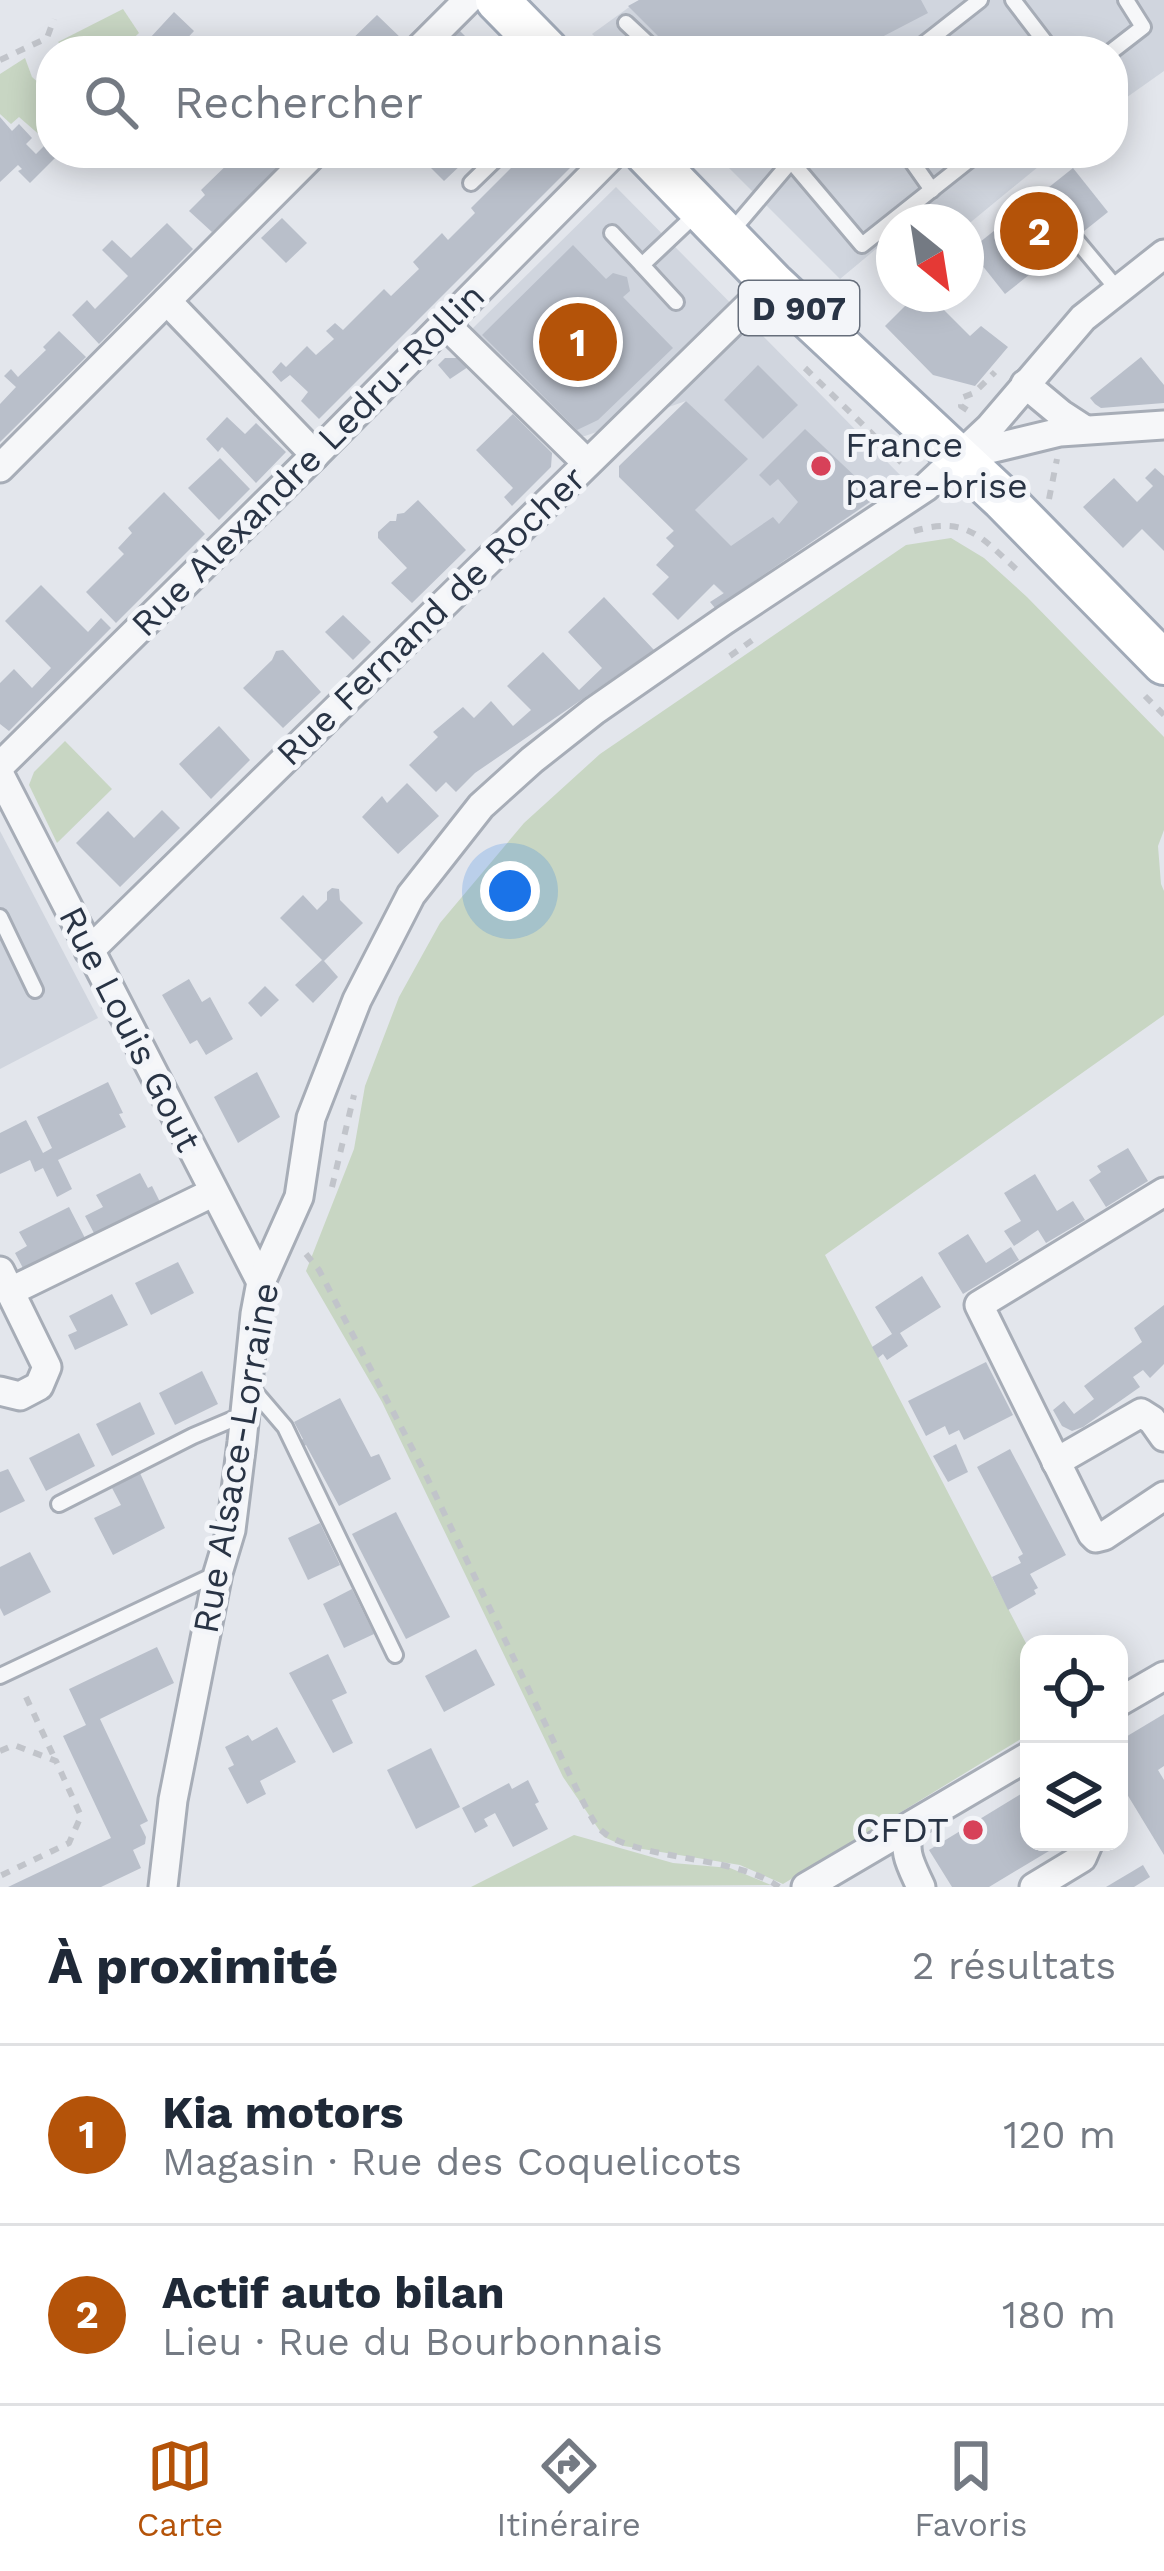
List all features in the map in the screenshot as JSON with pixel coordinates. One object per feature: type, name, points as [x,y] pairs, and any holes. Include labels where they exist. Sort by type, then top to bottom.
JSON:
[{"type":"main road","points":[[497,0],[532,36]]},
{"type":"main road","name":"D 907","points":[[660,168],[772,283],[1003,499],[1164,663]]},
{"type":"street","points":[[432,36],[468,0]]},
{"type":"street","points":[[0,468],[299,168]]},
{"type":"street","name":"Rue Alexandre Ledru-Rollin","points":[[0,770],[599,168]]},
{"type":"street","name":"Rue Alsace-Lorraine","points":[[163,1887],[173,1799],[218,1573],[231,1530],[261,1282],[299,1197],[311,1118],[357,1000],[412,896],[481,806],[532,760],[725,620],[926,487],[990,427],[1083,317],[1164,254]]},
{"type":"street","name":"Rue Fernand de Rocher","points":[[89,951],[772,283]]},
{"type":"street","points":[[167,301],[315,455]]},
{"type":"street","points":[[445,323],[587,463]]},
{"type":"street","points":[[1024,384],[1084,429]]},
{"type":"street","points":[[957,457],[1030,437],[1164,425]]},
{"type":"street","name":"Rue Louis Gout","points":[[0,770],[261,1282]]},
{"type":"street","points":[[0,1391],[20,1396],[39,1386],[46,1367],[5,1281],[214,1192]]},
{"type":"street","points":[[1164,1192],[979,1305],[1096,1538],[1164,1496]]},
{"type":"street","points":[[1056,1462],[1141,1413],[1164,1437]]},
{"type":"street","points":[[1128,1697],[1164,1676]]},
{"type":"street","points":[[806,1887],[1020,1761]]},
{"type":"street","points":[[910,1828],[905,1853],[921,1887]]},
{"type":"street","points":[[1034,1887],[1082,1858],[1085,1851]]},
{"type":"lane","points":[[943,36],[980,0]]},
{"type":"lane","points":[[1013,0],[1041,36]]},
{"type":"lane","points":[[1126,0],[1143,27],[1128,39]]},
{"type":"lane","points":[[626,23],[640,36]]},
{"type":"lane","points":[[471,183],[486,168]]},
{"type":"lane","points":[[642,265],[713,223],[754,208],[785,168]]},
{"type":"lane","points":[[802,168],[862,245],[959,168]]},
{"type":"lane","points":[[917,168],[932,190]]},
{"type":"lane","points":[[612,233],[676,302]]},
{"type":"lane","points":[[1077,241],[1118,290]]},
{"type":"lane","points":[[0,917],[35,990]]},
{"type":"lane","points":[[249,1385],[285,1427],[395,1654]]},
{"type":"lane","points":[[59,1504],[245,1414]]},
{"type":"lane","points":[[0,1676],[218,1573]]},
{"type":"path","points":[[48,36],[54,19]]},
{"type":"path","points":[[0,61],[36,43]]},
{"type":"path","points":[[962,398],[974,393],[1005,362]]},
{"type":"path","points":[[800,363],[913,473]]},
{"type":"path","points":[[1047,502],[1059,449]]},
{"type":"path","points":[[915,530],[948,523],[979,535]]},
{"type":"path","points":[[721,662],[759,636]]},
{"type":"path","points":[[330,1193],[356,1085]]},
{"type":"path","points":[[296,1262],[302,1249],[319,1270],[422,1467],[599,1828],[625,1844],[748,1871],[779,1887]]},
{"type":"path","points":[[0,1876],[69,1843],[81,1816],[26,1697]]},
{"type":"path","points":[[0,1751],[14,1745],[56,1761]]},
{"type":"path","points":[[55,1793],[68,1787]]},
{"type":"shaded area","points":[[639,0],[1164,0],[1164,71],[1128,96],[1128,36],[592,34]]},
{"type":"shaded area","points":[[729,168],[1037,168],[984,211],[984,204],[876,204],[876,249],[840,279]]},
{"type":"shaded area","points":[[616,187],[904,479],[729,599],[666,538],[747,459],[686,401],[573,436],[475,338],[473,328]]},
{"type":"shaded area","points":[[0,831],[98,1018],[0,1069]]},
{"type":"green space","points":[[123,9],[139,33],[136,36],[70,36]]},
{"type":"green space","points":[[25,58],[36,81],[36,132],[19,117],[11,124],[0,114],[0,74]]},
{"type":"green space","points":[[951,538],[984,558],[1164,737],[1164,830],[1158,846],[1164,891],[1164,1015],[825,1255],[1022,1635],[1020,1739],[783,1884],[740,1865],[624,1846],[604,1837],[563,1777],[382,1402],[306,1271],[354,1149],[365,1086],[399,997],[440,923],[524,823],[600,754],[906,545]]},
{"type":"green space","points":[[65,741],[112,789],[57,843],[29,785],[34,772]]},
{"type":"green space","points":[[574,1835],[673,1863],[730,1868],[771,1885],[471,1887]]},
{"type":"building","points":[[639,0],[921,0],[928,13],[884,36],[658,36],[628,6]]},
{"type":"building","points":[[174,12],[194,31],[189,36],[152,36]]},
{"type":"building","points":[[377,15],[399,36],[355,36]]},
{"type":"building","points":[[0,117],[12,131],[19,124],[32,138],[26,144],[36,154],[36,168],[45,168],[30,183],[18,165],[0,182]]},
{"type":"building","points":[[224,168],[279,168],[212,232],[189,211],[205,195],[201,190]]},
{"type":"building","points":[[431,168],[458,168],[444,181]]},
{"type":"building","points":[[511,168],[570,168],[319,419],[301,401],[308,392],[290,375],[281,382],[272,372],[281,362],[286,367],[307,346],[316,355],[334,339],[326,331],[335,323],[343,330],[384,289],[391,296],[419,269],[413,262],[442,233],[448,240],[475,213],[471,208]]},
{"type":"building","points":[[1073,168],[1108,212],[1005,294],[984,268],[984,239]]},
{"type":"building","points":[[282,218],[307,243],[286,263],[261,238]]},
{"type":"building","points":[[167,223],[193,249],[99,344],[72,315],[87,300],[95,309],[128,276],[102,250],[112,240],[131,258]]},
{"type":"building","points":[[573,245],[606,279],[613,273],[627,277],[630,291],[623,297],[673,348],[598,420],[577,430],[482,335]]},
{"type":"building","points":[[899,312],[946,312],[970,336],[981,326],[1008,347],[975,386],[933,375],[885,326]]},
{"type":"building","points":[[59,331],[86,357],[0,442],[0,404],[16,387],[4,376],[11,369],[18,377]]},
{"type":"building","points":[[1141,357],[1164,385],[1164,403],[1101,408],[1095,404],[1090,398]]},
{"type":"building","points":[[445,358],[459,358],[468,367],[450,379],[438,365]]},
{"type":"building","points":[[758,365],[798,405],[763,439],[724,400]]},
{"type":"building","points":[[686,401],[748,459],[695,510],[731,546],[773,517],[779,524],[798,502],[778,479],[770,486],[759,475],[805,429],[877,497],[715,608],[710,602],[724,593],[714,584],[678,620],[652,594],[669,577],[656,565],[674,546],[666,538],[674,531],[619,477],[619,466]]},
{"type":"building","points":[[513,414],[552,453],[551,467],[512,506],[504,497],[513,488],[476,450]]},
{"type":"building","points":[[227,417],[245,434],[256,423],[286,452],[256,483],[222,447],[218,452],[206,439]]},
{"type":"building","points":[[220,458],[250,489],[219,520],[188,488]]},
{"type":"building","points":[[1155,468],[1164,476],[1164,551],[1142,529],[1123,548],[1083,507],[1114,478],[1137,502],[1153,486],[1145,478]]},
{"type":"building","points":[[164,492],[205,534],[116,623],[86,592],[124,554],[118,548],[132,533],[128,528]]},
{"type":"building","points":[[418,500],[466,550],[412,603],[391,583],[407,568],[378,538],[378,532]]},
{"type":"building","points":[[41,585],[88,632],[101,618],[111,628],[9,731],[0,724],[0,683],[14,669],[32,688],[51,668],[5,621]]},
{"type":"building","points":[[604,597],[654,650],[475,773],[456,792],[446,782],[436,792],[409,765],[438,737],[433,732],[463,707],[474,718],[491,701],[513,726],[531,710],[507,686],[543,652],[579,690],[602,668],[568,632]]},
{"type":"building","points":[[343,615],[371,642],[353,660],[325,632]]},
{"type":"building","points":[[283,650],[321,692],[283,728],[243,688],[276,651]]},
{"type":"building","points":[[219,726],[250,760],[211,799],[179,764]]},
{"type":"building","points":[[407,783],[439,816],[398,854],[362,817],[382,796],[387,803]]},
{"type":"building","points":[[162,810],[180,828],[120,887],[76,843],[108,811],[134,838]]},
{"type":"building","points":[[332,888],[339,889],[340,900],[363,923],[324,961],[338,977],[313,1003],[295,985],[322,960],[280,918],[303,895],[317,910]]},
{"type":"building","points":[[189,979],[202,1002],[210,997],[233,1039],[206,1055],[197,1040],[190,1044],[162,995]]},
{"type":"building","points":[[265,986],[279,1000],[261,1017],[248,1003]]},
{"type":"building","points":[[257,1072],[280,1117],[238,1143],[214,1097]]},
{"type":"building","points":[[108,1082],[126,1127],[58,1160],[72,1189],[57,1197],[43,1168],[35,1172],[30,1160],[0,1174],[0,1133],[26,1120],[43,1153],[52,1148],[37,1117]]},
{"type":"building","points":[[1128,1148],[1148,1181],[1106,1207],[1089,1180],[1101,1172],[1097,1166]]},
{"type":"building","points":[[140,1173],[160,1202],[95,1235],[85,1216],[103,1207],[96,1195]]},
{"type":"building","points":[[1035,1174],[1057,1211],[1073,1201],[1085,1220],[1046,1243],[1038,1230],[1014,1246],[1004,1231],[1021,1221],[1004,1193]]},
{"type":"building","points":[[69,1207],[86,1240],[24,1270],[15,1253],[27,1246],[19,1232]]},
{"type":"building","points":[[968,1234],[986,1263],[1011,1247],[1019,1260],[963,1294],[938,1253]]},
{"type":"building","points":[[178,1262],[194,1293],[151,1315],[135,1283]]},
{"type":"building","points":[[922,1276],[941,1307],[900,1333],[908,1346],[887,1360],[883,1354],[878,1358],[872,1347],[892,1334],[875,1307]]},
{"type":"building","points":[[112,1294],[128,1325],[75,1350],[68,1335],[77,1331],[69,1316]]},
{"type":"building","points":[[1164,1305],[1164,1364],[1150,1378],[1143,1370],[1133,1377],[1140,1387],[1083,1427],[1072,1431],[1062,1426],[1053,1410],[1064,1401],[1074,1414],[1094,1399],[1084,1386],[1142,1342],[1134,1328]]},
{"type":"building","points":[[986,1362],[1013,1415],[964,1440],[959,1430],[949,1435],[945,1426],[926,1436],[908,1401]]},
{"type":"building","points":[[202,1371],[218,1404],[175,1425],[159,1393]]},
{"type":"building","points":[[340,1398],[371,1457],[379,1454],[391,1479],[339,1506],[306,1445],[303,1447],[294,1422]]},
{"type":"building","points":[[140,1402],[155,1434],[112,1456],[96,1424]]},
{"type":"building","points":[[79,1433],[95,1466],[46,1491],[29,1458]]},
{"type":"building","points":[[956,1444],[968,1472],[948,1482],[933,1456]]},
{"type":"building","points":[[1010,1449],[1066,1555],[1030,1574],[1038,1588],[1036,1594],[1008,1610],[992,1577],[1021,1563],[1018,1557],[1023,1554],[977,1467]]},
{"type":"building","points":[[8,1469],[25,1501],[0,1513],[0,1472]]},
{"type":"building","points":[[140,1473],[165,1528],[113,1555],[94,1518],[121,1505],[112,1488]]},
{"type":"building","points":[[396,1512],[450,1617],[406,1639],[352,1534]]},
{"type":"building","points":[[320,1523],[340,1565],[308,1580],[288,1538]]},
{"type":"building","points":[[30,1552],[51,1592],[4,1616],[0,1567]]},
{"type":"building","points":[[352,1589],[374,1634],[344,1648],[323,1604]]},
{"type":"building","points":[[157,1647],[174,1683],[100,1719],[148,1821],[140,1825],[145,1844],[133,1850],[141,1868],[101,1887],[8,1887],[111,1838],[63,1736],[86,1725],[69,1689]]},
{"type":"building","points":[[476,1649],[495,1685],[444,1712],[425,1676]]},
{"type":"building","points":[[328,1654],[347,1693],[332,1700],[353,1743],[333,1753],[289,1673]]},
{"type":"building","points":[[1164,1714],[1164,1766],[1158,1770],[1164,1780],[1164,1855],[1128,1796],[1128,1736]]},
{"type":"building","points":[[277,1727],[296,1762],[260,1781],[266,1794],[247,1804],[228,1768],[234,1765],[225,1747],[248,1735],[252,1741]]},
{"type":"building","points":[[431,1748],[460,1807],[416,1829],[387,1770]]},
{"type":"building","points":[[528,1780],[548,1829],[513,1847],[495,1813],[484,1819],[488,1826],[475,1833],[462,1808],[509,1783],[512,1789]]},
{"type":"building","points":[[1020,1794],[1020,1851],[1049,1851],[989,1887],[952,1887],[929,1850]]},
{"type":"building","points":[[1143,1865],[1150,1877],[1134,1887],[1106,1887]]},
{"type":"place","name":"Actif auto bilan","points":[[1039,231]]},
{"type":"place","name":"Kia motors","points":[[578,342]]},
{"type":"place","name":"France pare-brise","points":[[821,466]]},
{"type":"place","name":"CFDT","points":[[973,1830]]}]
